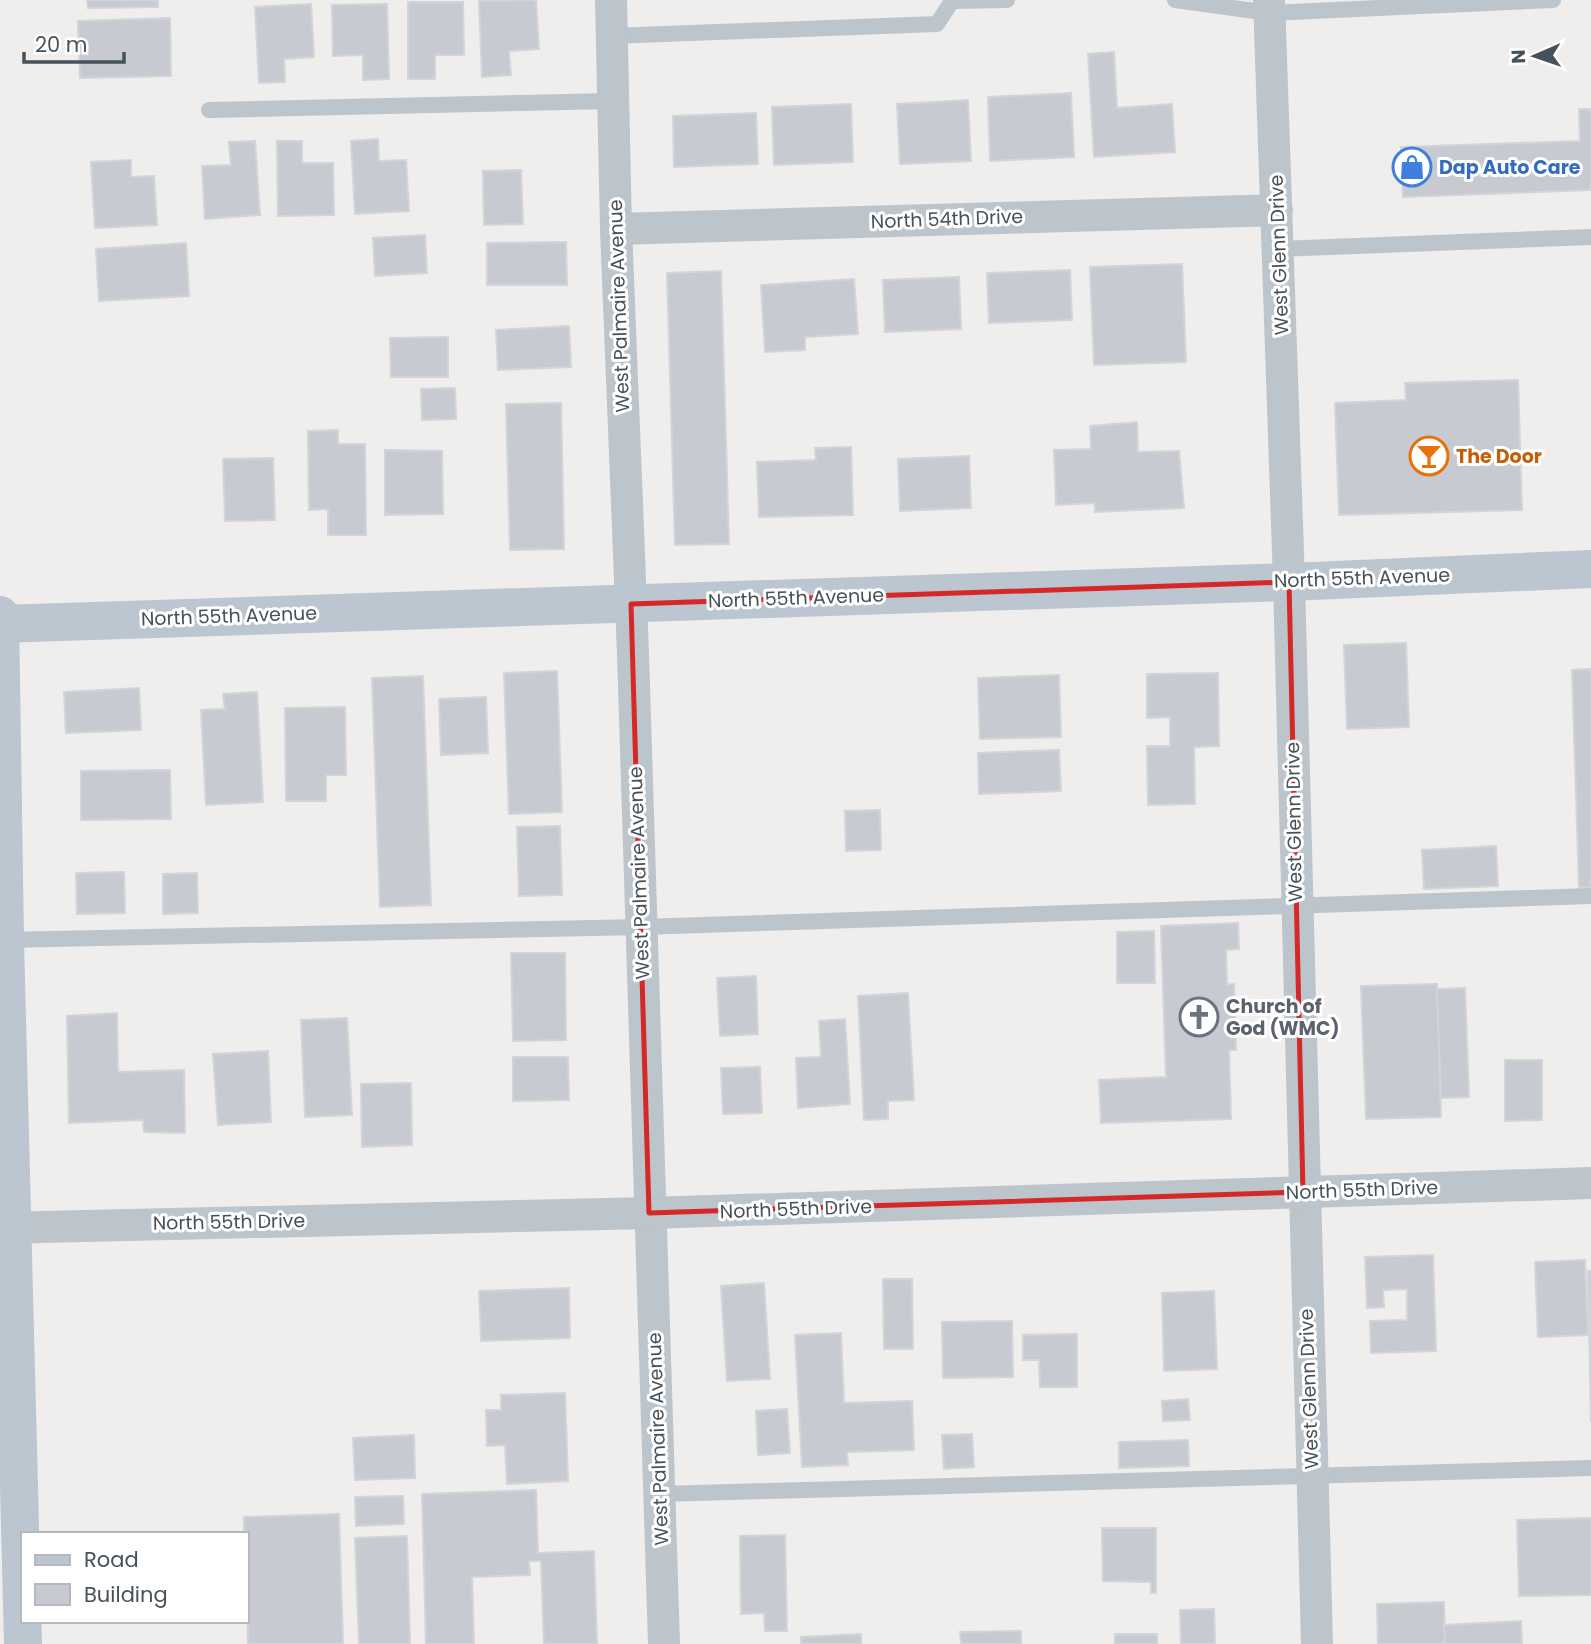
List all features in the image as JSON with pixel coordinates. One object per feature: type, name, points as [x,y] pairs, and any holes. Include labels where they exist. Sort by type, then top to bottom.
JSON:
[{"type":"street","name":"West Palmaire Avenue","points":[[611,0],[616,229],[631,604],[664,1644]]},
{"type":"street","name":"West Glenn Drive","points":[[1269,6],[1289,582],[1317,1644]]},
{"type":"street","name":"North 54th Drive","points":[[616,229],[1278,210]]},
{"type":"street","name":"North 55th Avenue","points":[[0,624],[1289,582],[1591,569]]},
{"type":"street","points":[[0,615],[6,1228],[21,1595]]},
{"type":"street","name":"North 55th Drive","points":[[6,1228],[649,1213],[1591,1183]]},
{"type":"street","points":[[22,1623],[23,1644]]},
{"type":"lane","points":[[611,36],[937,24],[952,1],[1007,0]]},
{"type":"lane","points":[[1175,0],[1269,6],[1553,0]]},
{"type":"lane","points":[[209,110],[612,101]]},
{"type":"lane","points":[[1278,249],[1591,237]]},
{"type":"lane","points":[[5,940],[641,927],[1591,896]]},
{"type":"lane","points":[[661,1494],[1591,1468]]},
{"type":"highlighted area","points":[[1289,582],[1303,1192],[649,1213],[631,604]]},
{"type":"building","points":[[87,0],[158,0],[158,7],[88,8]]},
{"type":"building","points":[[536,0],[539,49],[509,51],[511,75],[482,77],[479,1]]},
{"type":"building","points":[[408,2],[463,2],[464,55],[435,55],[435,79],[408,79]]},
{"type":"building","points":[[311,4],[314,57],[284,59],[285,82],[259,83],[255,7]]},
{"type":"building","points":[[387,4],[389,79],[363,80],[363,55],[333,56],[332,5]]},
{"type":"building","points":[[170,18],[171,76],[80,78],[78,21]]},
{"type":"building","points":[[1114,52],[1117,108],[1172,104],[1175,152],[1094,157],[1088,54]]},
{"type":"building","points":[[1071,93],[1074,157],[990,161],[988,97]]},
{"type":"building","points":[[968,100],[971,161],[900,164],[897,104]]},
{"type":"building","points":[[851,104],[853,162],[774,165],[772,107]]},
{"type":"building","points":[[1579,109],[1591,109],[1591,190],[1403,197],[1401,147],[1580,141]]},
{"type":"building","points":[[756,113],[758,164],[674,167],[673,116]]},
{"type":"building","points":[[378,139],[379,161],[406,160],[409,211],[355,214],[351,141]]},
{"type":"building","points":[[255,141],[260,215],[205,219],[202,166],[231,165],[229,142]]},
{"type":"building","points":[[277,141],[302,141],[302,163],[333,163],[334,215],[278,216]]},
{"type":"building","points":[[131,160],[131,177],[154,176],[157,225],[95,228],[91,162]]},
{"type":"building","points":[[521,170],[523,224],[484,225],[483,171]]},
{"type":"building","points":[[425,235],[427,273],[375,276],[373,238]]},
{"type":"building","points":[[566,242],[567,285],[487,285],[487,243]]},
{"type":"building","points":[[186,243],[189,296],[99,301],[96,249]]},
{"type":"building","points":[[1182,264],[1186,362],[1094,365],[1090,267]]},
{"type":"building","points":[[1070,270],[1072,320],[989,323],[987,273]]},
{"type":"building","points":[[721,271],[729,544],[675,545],[667,273]]},
{"type":"building","points":[[959,277],[961,329],[885,332],[883,280]]},
{"type":"building","points":[[854,279],[858,334],[805,337],[805,350],[765,352],[761,285]]},
{"type":"building","points":[[569,326],[571,367],[498,370],[496,330]]},
{"type":"building","points":[[448,337],[448,377],[391,377],[390,338]]},
{"type":"building","name":"The Door","points":[[1518,380],[1522,510],[1339,515],[1335,403],[1406,400],[1405,383]]},
{"type":"building","points":[[455,388],[456,419],[422,420],[421,389]]},
{"type":"building","points":[[561,403],[564,549],[510,550],[506,404]]},
{"type":"building","points":[[1137,422],[1138,452],[1179,451],[1184,508],[1095,512],[1095,503],[1056,505],[1054,450],[1091,449],[1090,426]]},
{"type":"building","points":[[338,430],[338,444],[365,444],[366,535],[328,535],[328,509],[309,510],[308,431]]},
{"type":"building","points":[[851,447],[853,515],[759,517],[757,462],[816,460],[815,448]]},
{"type":"building","points":[[385,450],[442,451],[443,514],[385,515]]},
{"type":"building","points":[[969,456],[971,508],[900,511],[898,459]]},
{"type":"building","points":[[273,458],[275,520],[225,521],[223,459]]},
{"type":"building","points":[[1406,643],[1409,727],[1347,729],[1344,645]]},
{"type":"building","points":[[1591,669],[1591,887],[1579,888],[1572,670]]},
{"type":"building","points":[[557,671],[562,812],[509,814],[504,673]]},
{"type":"building","points":[[1218,673],[1219,746],[1194,747],[1195,804],[1148,805],[1147,746],[1170,746],[1170,717],[1147,718],[1147,674]]},
{"type":"building","points":[[1059,675],[1061,737],[980,739],[978,678]]},
{"type":"building","points":[[423,676],[431,905],[380,907],[372,678]]},
{"type":"building","points":[[139,688],[141,730],[66,733],[64,692]]},
{"type":"building","points":[[257,692],[263,802],[206,805],[201,710],[225,709],[223,694]]},
{"type":"building","points":[[486,697],[488,753],[441,755],[439,699]]},
{"type":"building","points":[[345,707],[346,775],[326,775],[326,801],[286,801],[285,708]]},
{"type":"building","points":[[1059,750],[1061,791],[979,794],[978,753]]},
{"type":"building","points":[[170,770],[171,819],[81,820],[81,771]]},
{"type":"building","points":[[880,810],[881,850],[846,851],[845,811]]},
{"type":"building","points":[[560,826],[562,895],[519,896],[517,827]]},
{"type":"building","points":[[1496,846],[1498,886],[1424,889],[1422,850]]},
{"type":"building","points":[[124,872],[125,913],[77,914],[76,873]]},
{"type":"building","points":[[197,873],[198,913],[163,914],[163,874]]},
{"type":"building","name":"Church of God (WMC)","points":[[1238,923],[1239,949],[1226,950],[1227,985],[1234,984],[1236,1050],[1229,1050],[1231,1119],[1101,1123],[1099,1080],[1166,1077],[1161,926]]},
{"type":"building","points":[[1154,931],[1155,983],[1117,983],[1117,932]]},
{"type":"building","points":[[511,953],[565,953],[566,1040],[513,1041]]},
{"type":"building","points":[[756,976],[758,1034],[720,1036],[717,978]]},
{"type":"building","points":[[1437,984],[1441,1117],[1366,1119],[1361,986]]},
{"type":"building","points":[[1465,988],[1469,1097],[1441,1098],[1437,989]]},
{"type":"building","points":[[908,993],[914,1100],[888,1101],[888,1119],[864,1120],[858,996]]},
{"type":"building","points":[[117,1013],[118,1072],[184,1070],[185,1133],[144,1132],[143,1120],[69,1123],[67,1016]]},
{"type":"building","points":[[347,1018],[352,1115],[305,1117],[301,1020]]},
{"type":"building","points":[[845,1019],[850,1104],[798,1108],[796,1058],[821,1057],[819,1021]]},
{"type":"building","points":[[268,1051],[271,1122],[218,1125],[213,1054]]},
{"type":"building","points":[[513,1057],[568,1057],[569,1100],[513,1101]]},
{"type":"building","points":[[1505,1060],[1542,1060],[1542,1120],[1505,1121]]},
{"type":"building","points":[[760,1067],[762,1113],[723,1114],[721,1068]]},
{"type":"building","points":[[411,1083],[412,1145],[362,1147],[361,1084]]},
{"type":"building","points":[[1433,1255],[1436,1351],[1371,1353],[1370,1321],[1407,1320],[1407,1289],[1383,1290],[1384,1307],[1367,1308],[1365,1257]]},
{"type":"building","points":[[1585,1260],[1588,1335],[1538,1337],[1535,1262]]},
{"type":"building","points":[[1588,1271],[1591,1271],[1591,1422]]},
{"type":"building","points":[[883,1279],[912,1279],[913,1349],[884,1349]]},
{"type":"building","points":[[764,1283],[770,1379],[727,1381],[721,1286]]},
{"type":"building","points":[[569,1288],[570,1338],[481,1341],[479,1291]]},
{"type":"building","points":[[1214,1291],[1217,1369],[1164,1371],[1162,1293]]},
{"type":"building","points":[[1012,1321],[1013,1377],[943,1378],[942,1322]]},
{"type":"building","points":[[841,1333],[844,1403],[912,1401],[914,1450],[847,1452],[848,1465],[802,1467],[795,1335]]},
{"type":"building","points":[[1077,1334],[1077,1387],[1040,1387],[1039,1360],[1023,1360],[1023,1335]]},
{"type":"building","points":[[565,1393],[568,1481],[507,1484],[505,1445],[487,1446],[486,1410],[501,1410],[501,1395]]},
{"type":"building","points":[[1188,1399],[1190,1420],[1163,1421],[1162,1401]]},
{"type":"building","points":[[787,1409],[790,1453],[758,1455],[756,1411]]},
{"type":"building","points":[[972,1434],[974,1467],[944,1469],[942,1435]]},
{"type":"building","points":[[414,1435],[415,1478],[355,1480],[353,1438]]},
{"type":"building","points":[[1188,1440],[1189,1466],[1119,1468],[1119,1442]]},
{"type":"building","points":[[536,1490],[538,1553],[594,1551],[597,1644],[544,1644],[541,1561],[529,1561],[530,1575],[472,1577],[474,1644],[426,1644],[422,1494]]},
{"type":"building","points":[[403,1496],[404,1524],[356,1526],[355,1497]]},
{"type":"building","points":[[339,1514],[343,1644],[248,1644],[248,1532],[244,1532],[244,1517]]},
{"type":"building","points":[[1591,1518],[1591,1595],[1519,1596],[1517,1520]]},
{"type":"building","points":[[1102,1528],[1156,1528],[1156,1593],[1151,1593],[1151,1582],[1103,1581]]},
{"type":"building","points":[[785,1535],[787,1631],[765,1631],[764,1613],[741,1614],[740,1536]]},
{"type":"building","points":[[407,1536],[410,1644],[359,1644],[355,1538]]},
{"type":"building","points":[[1444,1602],[1445,1644],[1378,1644],[1377,1604]]},
{"type":"building","points":[[1214,1609],[1215,1644],[1181,1644],[1180,1610]]},
{"type":"building","points":[[1521,1621],[1522,1644],[1445,1644],[1444,1625]]},
{"type":"building","points":[[1021,1631],[1021,1644],[961,1644],[960,1632]]},
{"type":"building","points":[[861,1634],[861,1644],[801,1644],[801,1637]]},
{"type":"building","points":[[1115,1634],[1157,1634],[1157,1644],[1115,1644]]},
{"type":"place","name":"Dap Auto Care","points":[[1412,167]]},
{"type":"place","name":"The Door","points":[[1429,456]]},
{"type":"place","name":"Church of God (WMC)","points":[[1199,1017]]}]
